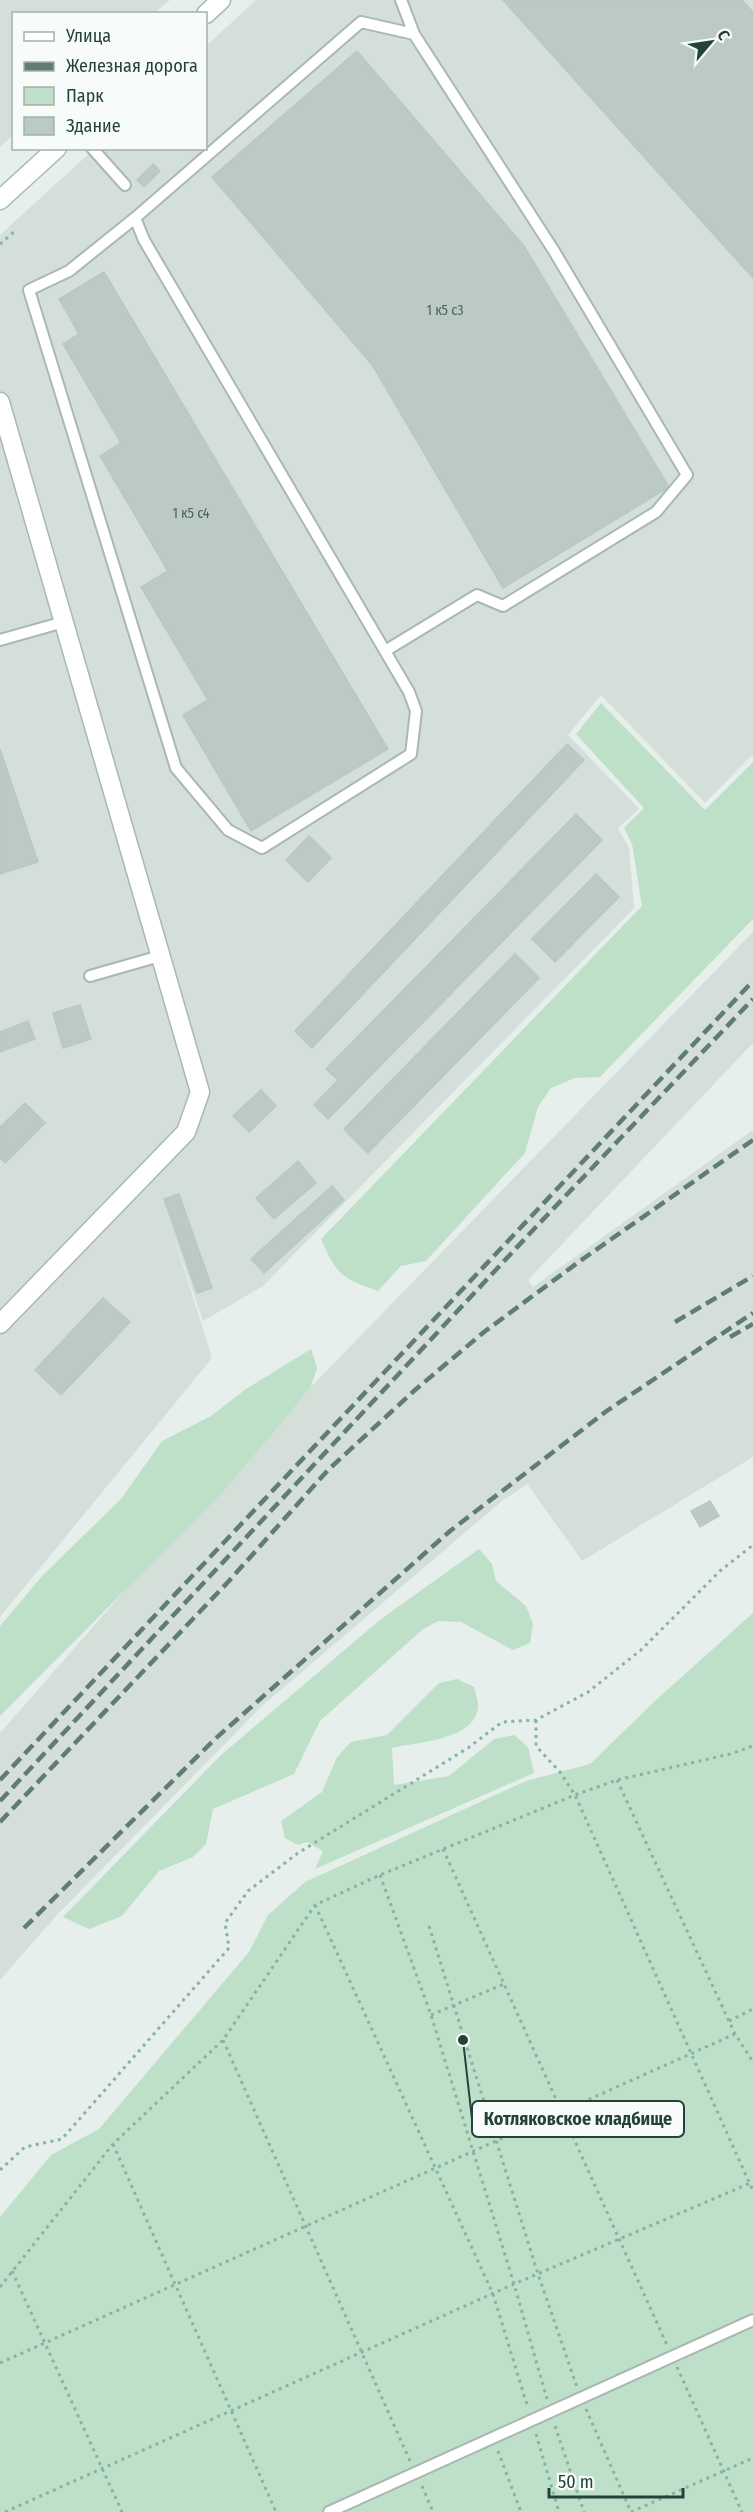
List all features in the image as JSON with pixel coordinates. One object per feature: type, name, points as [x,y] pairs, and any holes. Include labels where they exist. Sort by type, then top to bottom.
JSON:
[{"type":"street","points":[[207,13],[221,0]]},
{"type":"street","points":[[0,200],[55,150]]},
{"type":"street","points":[[0,402],[200,1092],[186,1132],[0,1324]]},
{"type":"lane","points":[[385,651],[477,595],[503,606],[656,512],[687,475],[554,251],[414,34],[401,0]]},
{"type":"lane","points":[[135,218],[144,240],[409,692],[416,711],[411,754],[262,848],[228,830],[176,768],[29,290],[69,271],[135,218],[361,22],[414,34]]},
{"type":"lane","points":[[94,150],[125,185]]},
{"type":"lane","points":[[0,640],[64,622]]},
{"type":"lane","points":[[90,976],[160,956]]},
{"type":"lane","points":[[329,2512],[753,2320]]},
{"type":"path","points":[[0,244],[15,231]]},
{"type":"path","points":[[0,2170],[25,2147],[62,2139],[229,1948],[225,1923],[248,1891],[298,1853],[468,1748],[502,1722],[536,1720],[588,1692],[641,1650],[720,1571],[753,1545]]},
{"type":"path","points":[[536,1720],[536,1746],[560,1772],[575,1795],[751,2182],[753,2191]]},
{"type":"path","points":[[0,2287],[113,2144],[223,2040],[315,1905],[380,1875],[575,1795],[617,1780],[730,1754],[753,1746]]},
{"type":"path","points":[[617,1780],[735,2034],[753,2062]]},
{"type":"path","points":[[443,1849],[742,2512]]},
{"type":"path","points":[[380,1875],[431,2015],[474,2151],[551,2412],[584,2512]]},
{"type":"path","points":[[315,1905],[493,2294],[559,2512]]},
{"type":"path","points":[[429,1926],[538,2274],[581,2398],[631,2512],[753,2458]]},
{"type":"path","points":[[431,2015],[504,1984]]},
{"type":"path","points":[[729,2021],[753,2009]]},
{"type":"path","points":[[0,2363],[735,2034]]},
{"type":"path","points":[[223,2040],[433,2512]]},
{"type":"path","points":[[113,2144],[276,2512]]},
{"type":"path","points":[[5,2512],[514,2284],[620,2241],[751,2182]]},
{"type":"path","points":[[12,2271],[122,2512]]},
{"type":"path","points":[[493,2438],[521,2512]]},
{"type":"shaded area","points":[[0,0],[170,0],[155,12],[12,12],[12,136],[0,147]]},
{"type":"shaded area","points":[[256,0],[753,0],[753,754],[705,803],[601,695],[568,735],[639,809],[618,828],[629,848],[634,908],[263,1286],[203,1321],[173,1233],[212,1358],[0,1617],[0,235],[93,150],[207,150],[207,45]]},
{"type":"shaded area","points":[[753,932],[753,1043],[528,1280],[533,1287],[753,1130],[753,1457],[582,1561],[527,1484],[502,1501],[261,1707],[57,1915],[0,1980],[0,1733],[233,1467]]},
{"type":"green space","points":[[601,703],[705,810],[753,762],[753,919],[600,1077],[575,1078],[551,1088],[538,1107],[525,1153],[426,1261],[401,1266],[378,1291],[342,1274],[331,1260],[321,1239],[642,906],[632,844],[624,828],[644,808],[576,734]]},
{"type":"green space","points":[[311,1349],[317,1368],[311,1386],[222,1493],[0,1716],[0,1626],[43,1575],[121,1499],[162,1441],[211,1416],[246,1389]]},
{"type":"green space","points":[[479,1549],[492,1564],[496,1581],[526,1606],[533,1624],[530,1643],[513,1650],[461,1622],[438,1621],[422,1630],[320,1721],[294,1774],[213,1809],[206,1844],[193,1857],[159,1871],[122,1916],[89,1929],[63,1917],[221,1755],[381,1619]]},
{"type":"green space","points":[[753,1613],[753,2512],[0,2512],[0,2217],[51,2155],[99,2129],[249,1952],[268,1915],[305,1882],[526,1781],[590,1764],[657,1699]]},
{"type":"green space","points":[[457,1679],[474,1687],[478,1705],[475,1717],[468,1726],[444,1737],[392,1748],[394,1785],[449,1776],[494,1739],[514,1735],[528,1747],[534,1773],[315,1869],[323,1851],[307,1842],[298,1845],[285,1838],[281,1821],[322,1792],[337,1757],[351,1742],[387,1735],[439,1683]]},
{"type":"building","points":[[503,0],[742,0],[753,12],[753,278]]},
{"type":"building","points":[[357,51],[524,246],[669,487],[503,588],[373,366],[212,177]]},
{"type":"building","points":[[153,164],[160,171],[144,187],[137,180]]},
{"type":"building","points":[[104,272],[388,749],[251,831],[183,715],[208,700],[141,587],[168,571],[100,456],[121,443],[63,344],[79,334],[59,299]]},
{"type":"building","points":[[567,744],[584,760],[312,1048],[295,1031]]},
{"type":"building","points":[[0,749],[38,862],[0,874]]},
{"type":"building","points":[[576,814],[602,840],[328,1119],[314,1105],[338,1080],[326,1069]]},
{"type":"building","points":[[309,836],[331,858],[308,882],[286,860]]},
{"type":"building","points":[[596,874],[619,897],[555,962],[532,939]]},
{"type":"building","points":[[515,954],[539,978],[368,1153],[344,1129]]},
{"type":"building","points":[[80,1005],[91,1039],[63,1048],[53,1013]]},
{"type":"building","points":[[28,1021],[35,1039],[0,1052],[0,1032]]},
{"type":"building","points":[[261,1090],[276,1106],[249,1132],[233,1116]]},
{"type":"building","points":[[25,1103],[45,1123],[5,1163],[0,1158],[0,1127]]},
{"type":"building","points":[[298,1161],[316,1183],[274,1219],[256,1198]]},
{"type":"building","points":[[332,1186],[344,1200],[264,1273],[251,1259]]},
{"type":"building","points":[[179,1194],[212,1288],[197,1293],[164,1199]]},
{"type":"building","points":[[103,1298],[130,1322],[61,1395],[35,1370]]},
{"type":"building","points":[[710,1501],[719,1516],[700,1527],[691,1511]]},
{"type":"railway","points":[[0,1780],[753,981]]},
{"type":"railway","points":[[0,1801],[534,1229],[753,999]]},
{"type":"railway","points":[[0,1822],[228,1582],[328,1470],[415,1390],[484,1332],[580,1261],[753,1140]]},
{"type":"railway","points":[[675,1322],[753,1276]]},
{"type":"railway","points":[[24,1928],[215,1739],[450,1531],[608,1410],[753,1313]]},
{"type":"railway","points":[[730,1337],[753,1324]]},
{"type":"place","name":"Котляковское кладбище","points":[[463,2040]]}]
